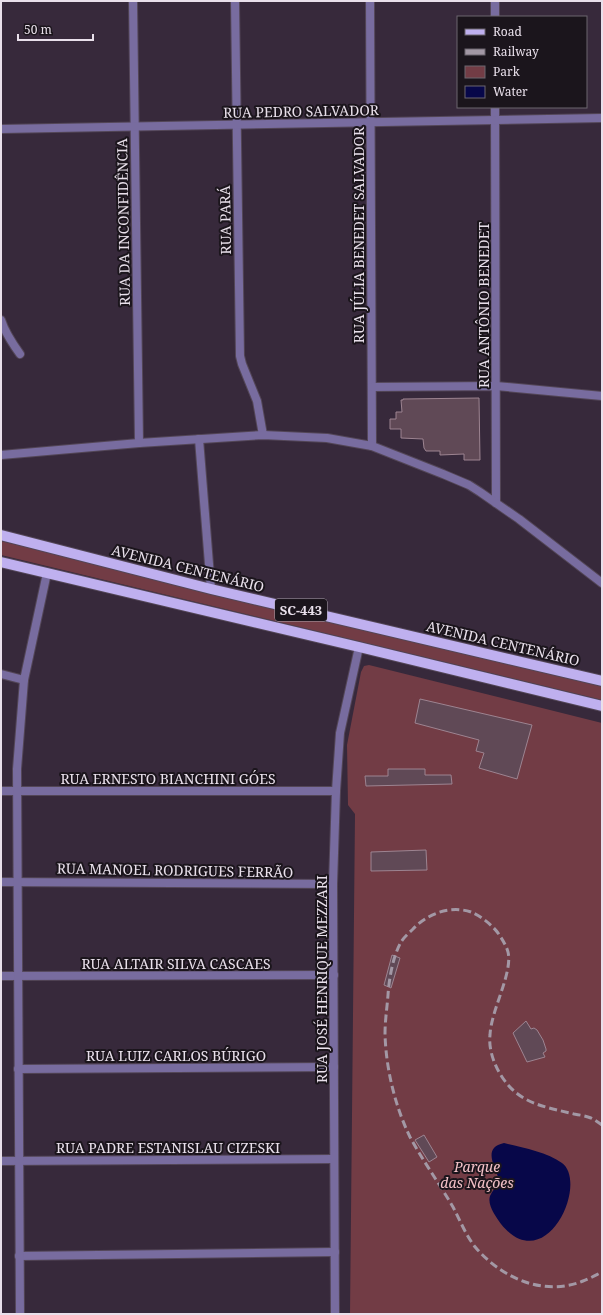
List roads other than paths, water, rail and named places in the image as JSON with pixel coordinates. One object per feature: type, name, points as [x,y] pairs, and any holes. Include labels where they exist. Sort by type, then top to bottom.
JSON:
[{"type":"main road","name":"AVENIDA CENTENÁRIO","points":[[1,535],[211,589],[602,681]]},
{"type":"main road","points":[[1,562],[602,706]]},
{"type":"street","name":"RUA DA INCONFIDÊNCIA","points":[[133,1],[139,443]]},
{"type":"street","name":"RUA PARÁ","points":[[235,1],[240,356],[257,401],[263,435]]},
{"type":"street","name":"RUA JÚLIA BENEDET SALVADOR","points":[[370,1],[372,446]]},
{"type":"street","points":[[495,1],[495,16]]},
{"type":"street","name":"RUA ANTÔNIO BENEDET","points":[[495,108],[496,503]]},
{"type":"street","name":"RUA PEDRO SALVADOR","points":[[1,129],[602,118]]},
{"type":"street","points":[[1,320],[10,340],[20,354]]},
{"type":"street","points":[[372,387],[496,386],[602,396]]},
{"type":"street","points":[[1,455],[139,443],[263,435],[328,438],[372,446],[411,460],[468,485],[496,503],[602,583]]},
{"type":"street","points":[[199,439],[211,589]]},
{"type":"street","points":[[20,1314],[17,881],[18,747],[24,680],[47,573]]},
{"type":"street","name":"RUA JOSÉ HENRIQUE MEZZARI","points":[[335,1314],[333,884],[336,791],[340,733],[359,647]]},
{"type":"street","points":[[1,674],[24,680]]},
{"type":"street","name":"RUA ERNESTO BIANCHINI GÓES","points":[[1,791],[336,791]]},
{"type":"street","points":[[1,882],[17,881]]},
{"type":"street","name":"RUA MANOEL RODRIGUES FERRÃO","points":[[17,881],[333,884]]},
{"type":"street","name":"RUA ALTAIR SILVA CASCAES","points":[[1,976],[334,975]]},
{"type":"street","name":"RUA LUIZ CARLOS BÚRIGO","points":[[18,1069],[334,1067]]},
{"type":"street","name":"RUA PADRE ESTANISLAU CIZESKI","points":[[1,1162],[334,1159]]},
{"type":"street","points":[[19,1256],[335,1252]]},
{"type":"water","points":[[504,1143],[534,1150],[556,1159],[562,1163],[569,1174],[570,1189],[566,1206],[558,1222],[547,1234],[533,1240],[518,1238],[501,1224],[491,1207],[489,1200],[490,1196],[499,1180],[493,1163],[492,1153],[493,1149],[497,1145]]},
{"type":"railway","points":[[602,1125],[589,1117],[547,1108],[523,1098],[509,1086],[497,1069],[490,1048],[491,1025],[505,981],[509,961],[505,944],[493,927],[482,918],[471,912],[463,910],[447,910],[425,919],[405,937],[401,942],[392,968],[385,1034],[387,1060],[392,1087],[400,1113],[410,1137],[420,1155],[453,1207],[469,1238],[486,1259],[498,1268],[525,1282],[539,1286],[553,1287],[568,1285],[585,1280],[602,1272]]},
{"type":"park label","name":"Parque das Nações","points":[[477,1174]]}]
